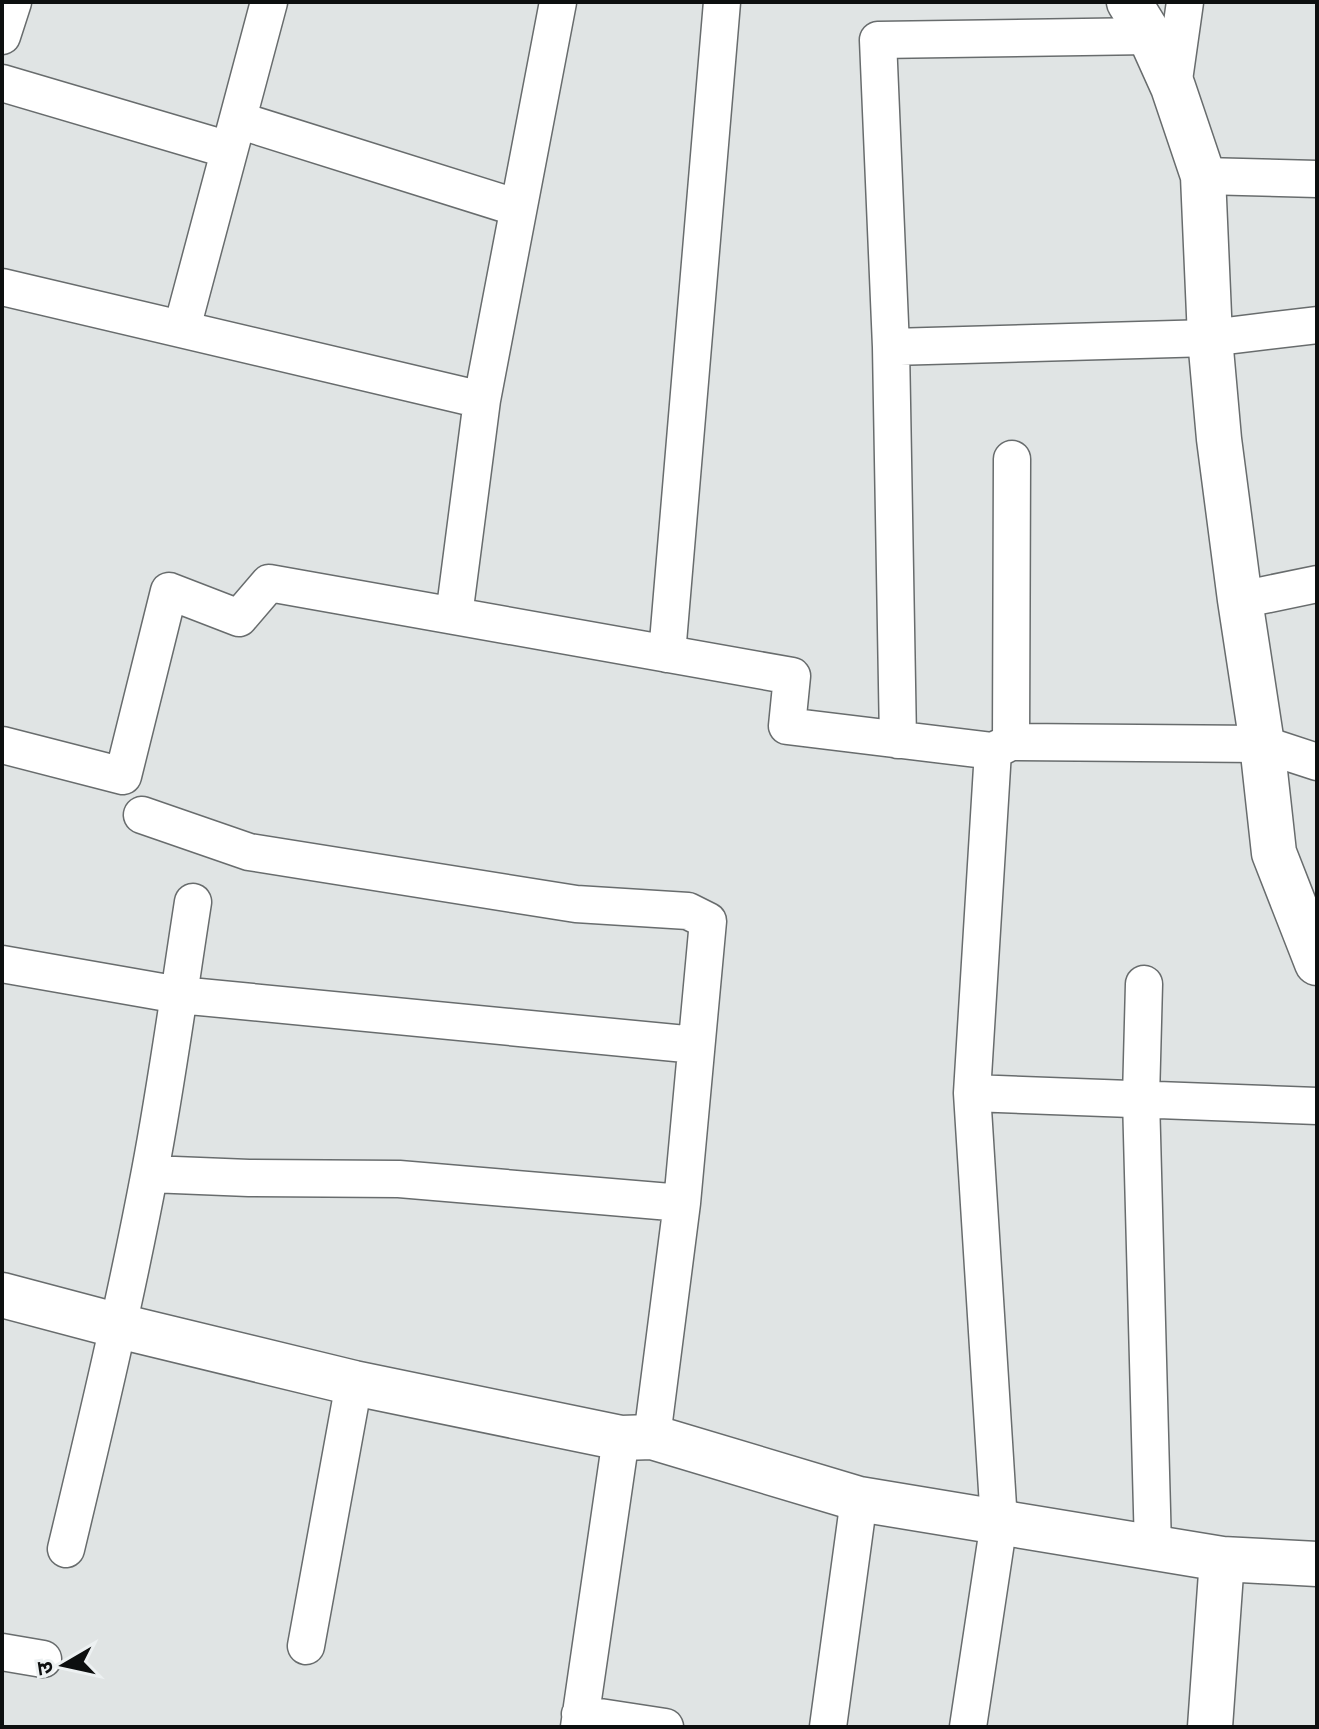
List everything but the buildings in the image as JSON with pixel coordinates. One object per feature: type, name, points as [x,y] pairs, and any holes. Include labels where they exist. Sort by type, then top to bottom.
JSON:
[{"type":"street","points":[[2,36],[13,2]]},
{"type":"street","points":[[182,328],[269,2]]},
{"type":"street","points":[[454,616],[482,400],[558,2]]},
{"type":"street","points":[[667,654],[722,2]]},
{"type":"street","points":[[1173,87],[1185,2]]},
{"type":"street","points":[[898,740],[891,347],[878,40],[1139,19],[1173,87],[1203,176],[1210,338],[1219,439],[1262,744],[1274,853],[1317,963]]},
{"type":"street","points":[[2,83],[234,135],[518,208]]},
{"type":"street","points":[[1203,176],[1317,179]]},
{"type":"street","points":[[2,287],[482,400]]},
{"type":"street","points":[[891,347],[1210,338],[1317,325]]},
{"type":"street","points":[[968,1727],[999,1522],[972,1093],[1002,747],[1012,459]]},
{"type":"street","points":[[2,745],[123,776],[169,591],[239,618],[269,583],[792,676],[787,726],[898,740],[1002,747],[1262,744],[1317,762]]},
{"type":"street","points":[[1240,600],[1317,584]]},
{"type":"street","points":[[142,815],[249,852],[576,904],[688,911],[708,921],[682,1203],[580,1721],[665,1727]]},
{"type":"street","points":[[66,1549],[119,1326],[150,1174],[193,902]]},
{"type":"street","points":[[2,964],[179,995],[696,1045]]},
{"type":"street","points":[[1144,984],[1141,1098],[1153,1548]]},
{"type":"street","points":[[972,1093],[1317,1106]]},
{"type":"street","points":[[150,1174],[399,1179],[682,1203]]},
{"type":"street","points":[[2,1295],[354,1383],[636,1437],[859,1499],[1222,1559],[1317,1564]]},
{"type":"street","points":[[306,1646],[354,1383]]},
{"type":"street","points":[[828,1727],[859,1499]]},
{"type":"street","points":[[1210,1727],[1222,1559]]},
{"type":"street","points":[[2,1652],[43,1659]]}]
